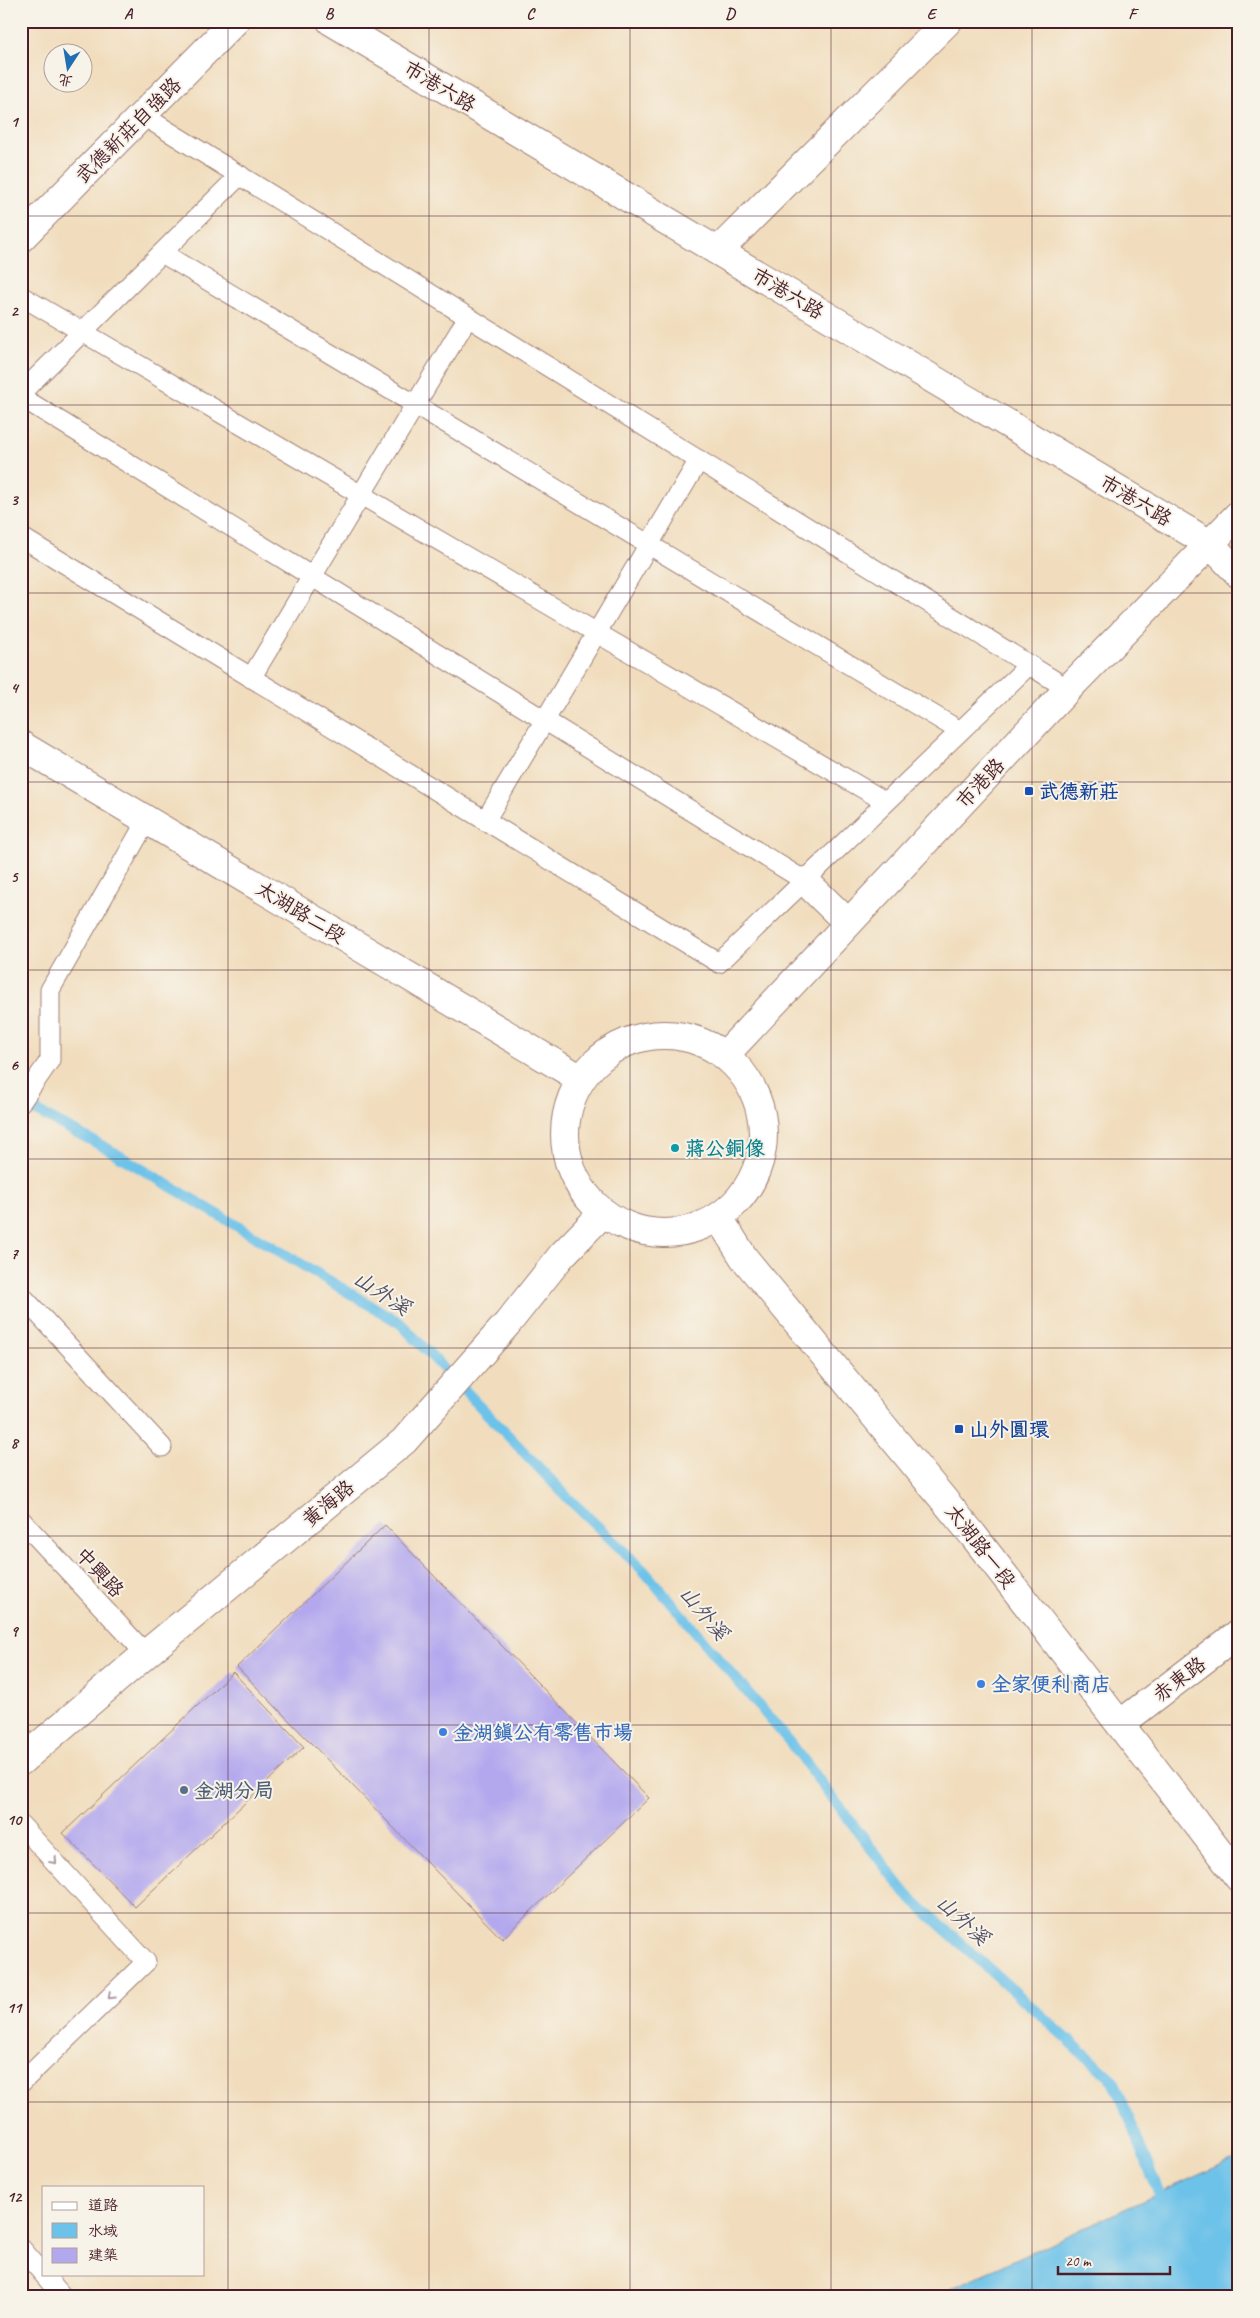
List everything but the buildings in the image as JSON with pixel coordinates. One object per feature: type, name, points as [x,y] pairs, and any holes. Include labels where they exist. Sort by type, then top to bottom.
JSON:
[{"type":"street","name":"武德新莊自強路","points":[[21,238],[235,21]]},
{"type":"street","name":"市港六路","points":[[331,21],[1210,544],[1239,574]]},
{"type":"street","points":[[718,252],[948,21]]},
{"type":"street","name":"市港路","points":[[725,1055],[1068,689],[1239,514]]},
{"type":"street","name":"太湖路二段","points":[[21,745],[581,1079]]},
{"type":"street","points":[[805,881],[848,923]]},
{"type":"street","points":[[664,1035],[695,1040],[725,1055],[746,1078],[760,1106],[764,1138],[758,1169],[742,1197],[719,1218],[691,1230],[660,1234],[630,1228],[603,1213],[582,1192],[569,1165],[566,1150],[564,1136],[568,1106],[581,1079],[603,1056],[631,1040],[664,1035]]},
{"type":"street","name":"黃海路","points":[[22,1757],[404,1441],[506,1324],[562,1255],[603,1213]]},
{"type":"street","name":"太湖路一段","points":[[719,1218],[744,1258],[974,1535],[1239,1878]]},
{"type":"street","name":"赤東路","points":[[1120,1724],[1239,1633]]},
{"type":"lane","points":[[142,115],[1068,689]]},
{"type":"lane","points":[[21,393],[240,175]]},
{"type":"lane","points":[[162,253],[960,731]]},
{"type":"lane","points":[[21,296],[886,802]]},
{"type":"lane","points":[[251,678],[468,318]]},
{"type":"lane","points":[[21,397],[805,881]]},
{"type":"lane","points":[[485,821],[699,460]]},
{"type":"lane","points":[[21,537],[719,963],[1029,665]]},
{"type":"lane","points":[[21,1102],[50,1060],[50,990],[148,820]]},
{"type":"lane","points":[[21,1295],[162,1447]]},
{"type":"lane","name":"中興路","points":[[21,1520],[146,1654]]},
{"type":"lane","points":[[21,1825],[146,1962],[21,2083]]},
{"type":"lane","points":[[21,2248],[42,2272]]},
{"type":"lane","points":[[45,2276],[63,2297]]},
{"type":"water","points":[[1238,2157],[1239,2297],[933,2297]]},
{"type":"waterway","name":"山外溪","points":[[21,1103],[108,1149],[400,1323],[569,1499],[644,1571],[789,1741],[906,1894],[1114,2081],[1164,2206]]},
{"type":"place","name":"武德新莊","points":[[1029,791]]},
{"type":"place","name":"蔣公銅像","points":[[675,1148]]},
{"type":"place","name":"山外圓環","points":[[959,1429]]},
{"type":"place","name":"全家便利商店","points":[[981,1684]]},
{"type":"place","name":"金湖鎮公有零售市場","points":[[443,1732]]},
{"type":"place","name":"金湖分局","points":[[184,1790]]}]
